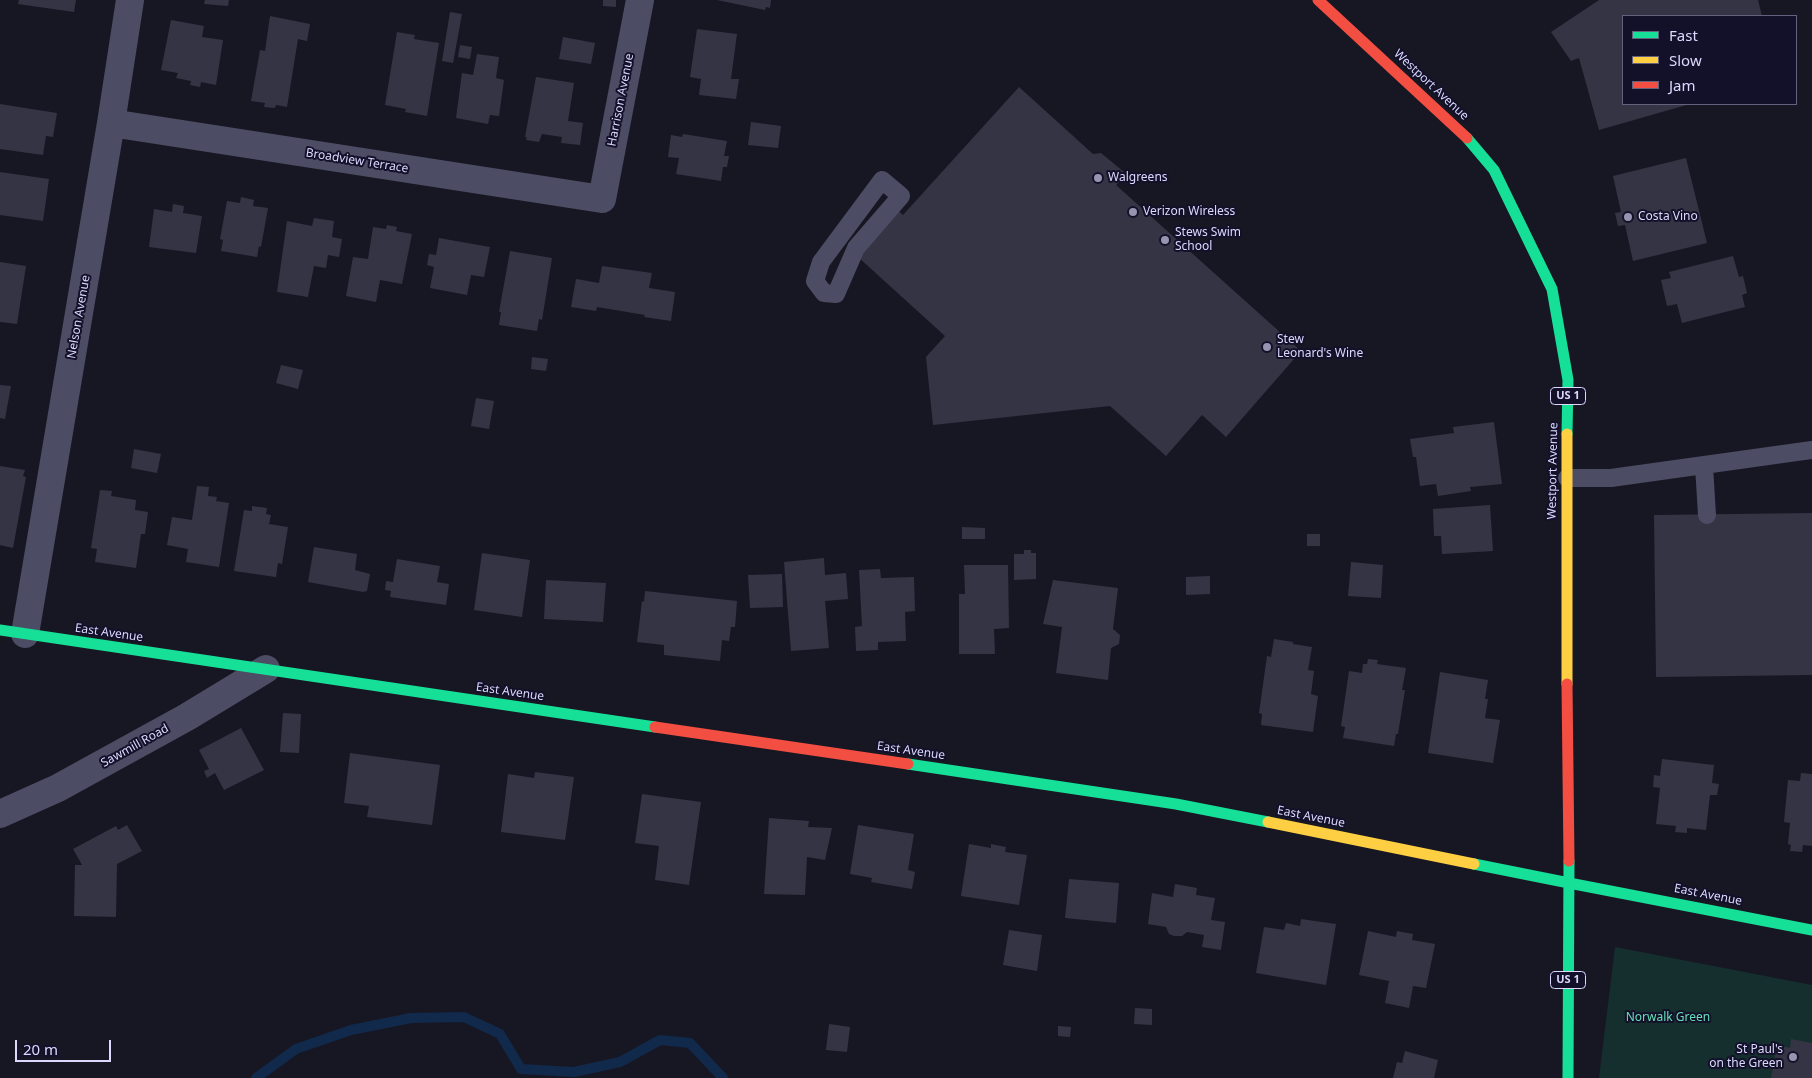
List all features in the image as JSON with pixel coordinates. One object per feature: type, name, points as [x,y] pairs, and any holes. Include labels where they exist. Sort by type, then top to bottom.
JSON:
[{"type":"main road","name":"Westport Avenue","points":[[1318,0],[1462,132],[1494,170],[1552,289],[1568,380],[1566,582],[1569,882]]},
{"type":"main road","name":"East Avenue","points":[[13,632],[1176,804],[1812,930]]},
{"type":"main road","name":"US 1","points":[[1568,1078],[1569,882]]},
{"type":"street","name":"Nelson Avenue","points":[[13,632],[111,123],[130,0]]},
{"type":"street","name":"Harrison Avenue","points":[[602,199],[640,0]]},
{"type":"street","name":"Broadview Terrace","points":[[111,123],[602,199]]},
{"type":"street","name":"Sawmill Road","points":[[0,814],[75,778],[187,717],[266,670]]},
{"type":"lane","points":[[882,180],[901,196],[856,248],[836,294],[824,293],[815,281],[820,262],[882,180]]},
{"type":"lane","points":[[1567,478],[1611,478],[1812,450]]},
{"type":"lane","points":[[1704,466],[1707,515]]},
{"type":"green space","name":"Norwalk Green","points":[[1615,947],[1812,985],[1812,1078],[1599,1078]]},
{"type":"building","points":[[19,0],[76,0],[74,12],[18,4]]},
{"type":"building","points":[[205,0],[229,0],[228,6],[204,4]]},
{"type":"building","points":[[603,0],[616,0],[616,7],[603,6]]},
{"type":"building","points":[[717,0],[771,0],[770,8],[766,7],[765,10]]},
{"type":"building","points":[[1599,0],[1758,0],[1762,15],[1622,15],[1622,105],[1686,105],[1599,130],[1579,58],[1571,61],[1551,32]]},
{"type":"building","points":[[450,12],[462,14],[453,63],[442,61]]},
{"type":"building","points":[[270,16],[310,24],[307,41],[298,39],[287,107],[276,105],[275,108],[264,107],[265,103],[251,101],[260,50],[265,51]]},
{"type":"building","points":[[171,20],[204,26],[202,37],[223,40],[216,85],[201,82],[200,87],[190,85],[191,81],[176,78],[178,73],[161,70]]},
{"type":"building","points":[[697,29],[737,34],[731,79],[739,79],[736,99],[699,95],[701,79],[690,77]]},
{"type":"building","points":[[397,32],[415,35],[414,39],[439,43],[427,116],[405,112],[406,109],[385,105]]},
{"type":"building","points":[[563,37],[595,43],[591,64],[559,59]]},
{"type":"building","points":[[460,45],[472,47],[470,59],[458,57]]},
{"type":"building","points":[[477,54],[499,57],[496,78],[504,80],[499,116],[490,115],[488,124],[456,118],[462,73],[473,75]]},
{"type":"building","points":[[536,77],[574,83],[568,121],[583,123],[580,145],[561,143],[562,137],[542,134],[539,142],[526,140]]},
{"type":"building","points":[[1019,87],[1093,154],[1101,153],[1124,172],[1123,178],[1116,185],[1301,351],[1226,437],[1202,415],[1166,456],[1110,406],[933,425],[926,357],[945,336],[858,257],[886,200],[903,215]]},
{"type":"building","points":[[0,104],[57,113],[53,137],[46,136],[43,155],[0,149]]},
{"type":"building","points":[[751,122],[781,126],[778,148],[748,145]]},
{"type":"building","points":[[683,134],[727,141],[724,156],[729,156],[727,167],[723,167],[721,181],[676,174],[679,158],[668,157],[671,135],[682,137]]},
{"type":"building","points":[[1686,158],[1707,243],[1633,261],[1625,225],[1618,226],[1615,213],[1621,212],[1613,176]]},
{"type":"building","points":[[0,172],[49,179],[43,221],[0,215]]},
{"type":"building","points":[[241,197],[254,200],[253,206],[268,208],[261,247],[259,246],[257,257],[221,251],[223,240],[220,239],[227,201],[240,203]]},
{"type":"building","points":[[173,204],[184,206],[183,213],[202,216],[196,253],[149,247],[154,209],[172,212]]},
{"type":"building","points":[[314,218],[334,221],[332,237],[342,239],[339,257],[328,255],[326,268],[314,266],[308,297],[277,292],[287,221],[312,226]]},
{"type":"building","points":[[387,225],[397,227],[396,231],[412,234],[402,284],[380,280],[376,302],[346,296],[353,257],[368,259],[373,227],[386,229]]},
{"type":"building","points":[[439,238],[490,247],[484,277],[471,275],[467,295],[430,288],[434,267],[427,265],[429,254],[436,255]]},
{"type":"building","points":[[510,251],[552,258],[542,320],[539,319],[537,331],[499,325],[501,312],[499,312]]},
{"type":"building","points":[[1733,256],[1739,277],[1743,276],[1747,293],[1742,295],[1745,307],[1682,323],[1677,304],[1667,306],[1661,280],[1671,278],[1669,272]]},
{"type":"building","points":[[0,262],[26,266],[17,324],[0,322]]},
{"type":"building","points":[[602,266],[652,273],[649,288],[675,292],[671,321],[597,307],[596,311],[571,307],[576,279],[599,283]]},
{"type":"building","points":[[532,357],[548,359],[546,371],[531,369]]},
{"type":"building","points":[[281,365],[303,370],[298,389],[276,383]]},
{"type":"building","points":[[0,385],[11,386],[5,419],[0,418]]},
{"type":"building","points":[[476,398],[494,401],[489,429],[471,426]]},
{"type":"building","points":[[1494,422],[1502,484],[1470,487],[1471,491],[1438,496],[1436,484],[1420,486],[1416,457],[1413,457],[1410,439],[1454,433],[1453,427]]},
{"type":"building","points":[[134,449],[161,454],[157,473],[131,468]]},
{"type":"building","points":[[0,466],[25,470],[23,476],[26,477],[13,548],[0,545]]},
{"type":"building","points":[[197,486],[209,487],[208,496],[217,497],[216,501],[229,503],[219,567],[186,562],[188,549],[167,545],[172,517],[192,520]]},
{"type":"building","points":[[100,490],[112,491],[111,496],[136,500],[135,510],[148,512],[145,534],[141,534],[136,568],[95,562],[97,549],[91,548]]},
{"type":"building","points":[[1490,505],[1493,551],[1442,554],[1441,536],[1434,536],[1433,509]]},
{"type":"building","points":[[252,506],[267,508],[266,514],[271,515],[269,524],[288,527],[282,564],[278,563],[276,577],[234,571],[244,510],[252,511]]},
{"type":"building","points":[[1812,513],[1812,675],[1656,677],[1654,515]]},
{"type":"building","points":[[962,527],[985,528],[985,539],[962,539]]},
{"type":"building","points":[[1307,534],[1320,534],[1320,546],[1307,546]]},
{"type":"building","points":[[314,547],[357,554],[355,570],[370,574],[367,591],[363,592],[308,582]]},
{"type":"building","points":[[1024,550],[1031,550],[1031,553],[1036,553],[1036,579],[1014,580],[1014,554],[1024,554]]},
{"type":"building","points":[[482,553],[530,560],[522,617],[474,610]]},
{"type":"building","points":[[824,558],[825,575],[846,573],[848,599],[825,601],[829,648],[791,651],[784,562]]},
{"type":"building","points":[[397,559],[440,566],[437,582],[449,584],[446,605],[390,597],[391,591],[385,590],[386,581],[393,582]]},
{"type":"building","points":[[1351,562],[1383,565],[1381,598],[1348,596]]},
{"type":"building","points":[[964,565],[1008,565],[1009,628],[994,629],[995,654],[959,654],[959,594],[965,594]]},
{"type":"building","points":[[880,569],[881,578],[914,577],[915,611],[905,612],[906,641],[878,642],[878,650],[856,651],[855,627],[862,626],[859,570]]},
{"type":"building","points":[[782,574],[783,607],[750,608],[748,575]]},
{"type":"building","points":[[1210,576],[1210,594],[1186,595],[1186,577]]},
{"type":"building","points":[[546,580],[606,583],[603,622],[544,619]]},
{"type":"building","points":[[1053,580],[1118,588],[1113,629],[1120,635],[1119,644],[1111,648],[1108,680],[1056,673],[1062,627],[1043,624]]},
{"type":"building","points":[[645,591],[737,601],[735,627],[731,627],[729,641],[722,640],[720,661],[664,655],[664,645],[637,642]]},
{"type":"building","points":[[1274,639],[1312,647],[1308,670],[1314,671],[1311,694],[1318,696],[1313,732],[1261,725],[1262,714],[1259,713],[1267,656],[1271,657]]},
{"type":"building","points":[[1368,659],[1378,660],[1377,664],[1406,668],[1402,690],[1405,690],[1398,734],[1396,734],[1394,746],[1343,738],[1345,727],[1341,726],[1349,671],[1362,673],[1363,664],[1367,664]]},
{"type":"building","points":[[1440,672],[1488,680],[1485,718],[1500,720],[1493,763],[1428,753]]},
{"type":"building","points":[[283,713],[301,714],[299,753],[280,752]]},
{"type":"building","points":[[241,728],[264,770],[224,790],[215,773],[207,778],[204,771],[209,769],[199,750]]},
{"type":"building","points":[[350,753],[440,765],[432,825],[367,817],[369,806],[344,803]]},
{"type":"building","points":[[1662,759],[1714,765],[1712,783],[1719,784],[1717,795],[1710,795],[1706,830],[1687,828],[1687,833],[1675,832],[1676,826],[1656,824],[1660,788],[1653,787],[1654,775],[1660,776]]},
{"type":"building","points":[[535,772],[574,777],[565,840],[501,832],[508,774],[534,778]]},
{"type":"building","points":[[1801,773],[1812,774],[1812,846],[1803,845],[1802,852],[1790,851],[1791,845],[1788,844],[1790,823],[1784,822],[1788,780],[1800,781]]},
{"type":"building","points":[[642,794],[701,802],[689,885],[655,880],[659,846],[635,843]]},
{"type":"building","points":[[769,818],[809,821],[808,827],[832,828],[825,860],[807,857],[805,895],[764,894]]},
{"type":"building","points":[[127,825],[142,851],[117,864],[116,917],[74,916],[75,865],[82,865],[73,849],[116,826],[118,830]]},
{"type":"building","points":[[858,825],[914,834],[908,870],[915,872],[912,889],[871,882],[872,878],[850,874]]},
{"type":"building","points":[[969,844],[991,848],[991,844],[1006,847],[1005,852],[1027,855],[1019,905],[961,896]]},
{"type":"building","points":[[1069,879],[1119,883],[1116,923],[1065,918]]},
{"type":"building","points":[[1175,884],[1197,888],[1196,895],[1215,898],[1211,920],[1225,922],[1221,950],[1202,947],[1204,935],[1187,932],[1182,936],[1174,936],[1169,934],[1166,927],[1148,924],[1152,893],[1173,897]]},
{"type":"building","points":[[1301,919],[1336,924],[1326,985],[1256,973],[1264,927],[1284,930],[1286,923],[1300,926]]},
{"type":"building","points":[[1009,930],[1042,935],[1037,971],[1003,965]]},
{"type":"building","points":[[1368,931],[1396,937],[1397,931],[1413,934],[1412,940],[1435,944],[1426,988],[1413,986],[1409,1008],[1385,1003],[1389,981],[1359,975]]},
{"type":"building","points":[[1135,1008],[1152,1009],[1152,1025],[1134,1024]]},
{"type":"building","points":[[829,1024],[850,1027],[847,1052],[826,1050]]},
{"type":"building","points":[[1058,1026],[1071,1027],[1070,1037],[1058,1036]]},
{"type":"building","name":"St Paul's on the Green","points":[[1791,1039],[1812,1043],[1812,1078],[1771,1078],[1777,1045],[1790,1048]]},
{"type":"building","points":[[1405,1051],[1438,1060],[1434,1078],[1393,1078],[1397,1062],[1402,1063]]},
{"type":"waterway","points":[[256,1078],[296,1049],[351,1030],[411,1018],[464,1017],[500,1034],[521,1069],[574,1072],[620,1062],[660,1040],[690,1043],[723,1078]]},
{"type":"traffic: fast","points":[[1467,138],[1494,170],[1552,289],[1568,380],[1567,434]]},
{"type":"traffic: fast","points":[[0,630],[655,727]]},
{"type":"traffic: fast","points":[[908,764],[1176,804],[1268,822]]},
{"type":"traffic: fast","points":[[1568,1078],[1569,861]]},
{"type":"traffic: fast","points":[[1474,864],[1569,883]]},
{"type":"traffic: fast","points":[[1569,883],[1812,930]]},
{"type":"traffic: slow","points":[[1567,434],[1567,684]]},
{"type":"traffic: slow","points":[[1268,822],[1474,864]]},
{"type":"traffic: jam","points":[[1318,0],[1467,138]]},
{"type":"traffic: jam","points":[[1567,684],[1569,861]]},
{"type":"traffic: jam","points":[[655,727],[908,764]]},
{"type":"place","name":"Walgreens","points":[[1098,178]]},
{"type":"place","name":"Verizon Wireless","points":[[1133,212]]},
{"type":"place","name":"Costa Vino","points":[[1628,217]]},
{"type":"place","name":"Stews Swim School","points":[[1165,240]]},
{"type":"place","name":"Stew Leonard's Wine","points":[[1267,347]]},
{"type":"place","name":"St Paul's on the Green","points":[[1793,1057]]}]
